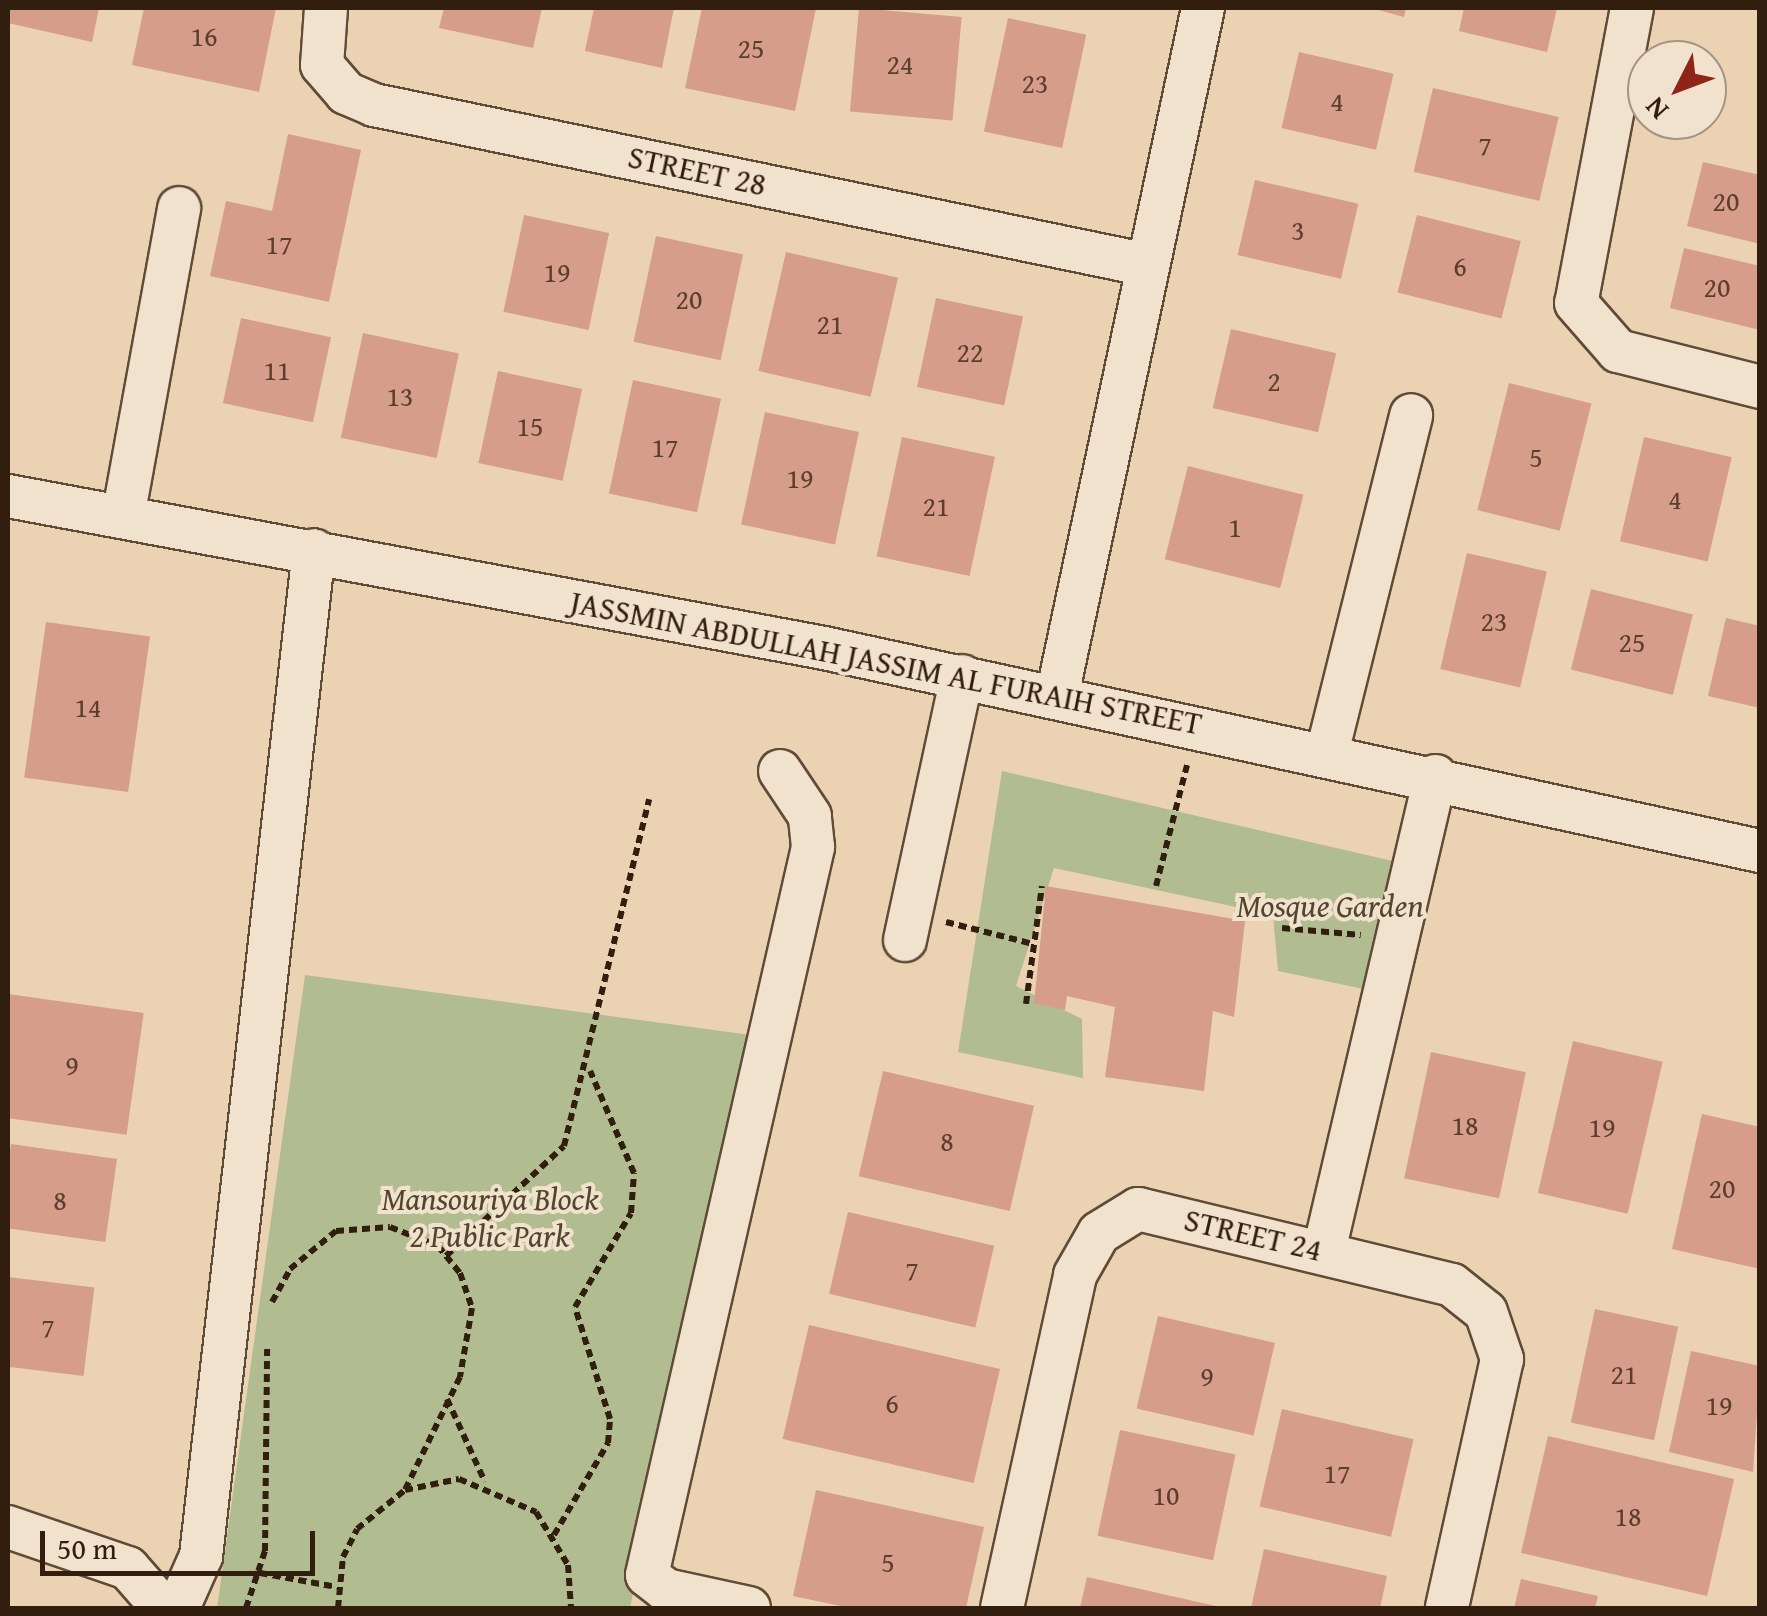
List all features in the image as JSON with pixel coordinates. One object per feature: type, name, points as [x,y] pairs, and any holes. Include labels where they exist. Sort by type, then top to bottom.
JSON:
[{"type":"street","name":"STREET 28","points":[[326,8],[322,65],[346,93],[374,105],[1143,264]]},
{"type":"street","points":[[1057,696],[1143,264],[1204,8]]},
{"type":"street","points":[[1632,8],[1576,304],[1618,352],[1760,387]]},
{"type":"street","points":[[124,516],[180,208]]},
{"type":"street","points":[[1328,753],[1411,415]]},
{"type":"street","name":"JASSMIN ABDULLAH JASSIM AL FURAIH STREET","points":[[8,496],[314,550],[962,676],[1435,776],[1760,850]]},
{"type":"street","points":[[178,1608],[202,1556],[314,550]]},
{"type":"street","points":[[908,927],[962,676]]},
{"type":"street","points":[[749,1608],[666,1590],[647,1575],[813,847],[810,816],[780,771]]},
{"type":"street","points":[[1324,1251],[1435,776]]},
{"type":"street","name":"STREET 24","points":[[1002,1608],[1076,1276],[1099,1233],[1123,1214],[1150,1210],[1452,1285],[1478,1302],[1499,1336],[1500,1369],[1446,1608]]},
{"type":"street","points":[[8,1526],[108,1558],[163,1608]]},
{"type":"path","points":[[1156,886],[1197,725]]},
{"type":"path","points":[[446,1256],[545,1173],[564,1146],[589,1070],[650,799]]},
{"type":"path","points":[[1026,1004],[1042,886]]},
{"type":"path","points":[[908,927],[1033,944]]},
{"type":"path","points":[[1282,928],[1397,938]]},
{"type":"path","points":[[554,1534],[608,1443],[610,1420],[575,1307],[631,1213],[634,1173],[589,1070]]},
{"type":"path","points":[[271,1313],[290,1269],[336,1230],[390,1227],[446,1256],[472,1308],[447,1399],[405,1490],[357,1529],[337,1587],[338,1608]]},
{"type":"path","points":[[246,1608],[260,1573],[269,1328]]},
{"type":"path","points":[[447,1399],[486,1483],[554,1534],[571,1608]]},
{"type":"path","points":[[405,1490],[486,1483]]},
{"type":"path","points":[[260,1573],[337,1587]]},
{"type":"green space","name":"Mosque Garden","points":[[1002,771],[1397,862],[1373,991],[1278,971],[1273,915],[1054,868],[1016,986],[1082,1019],[1083,1078],[958,1052]]},
{"type":"green space","name":"Mansouriya Block 2 Public Park","points":[[305,975],[751,1035],[630,1608],[217,1608]]},
{"type":"building","points":[[8,8],[99,8],[92,42],[8,23]]},
{"type":"building","points":[[144,8],[276,8],[259,92],[132,65]]},
{"type":"building","points":[[444,8],[542,8],[533,48],[439,28]]},
{"type":"building","points":[[594,8],[674,8],[662,68],[585,51]]},
{"type":"building","points":[[702,8],[816,8],[795,111],[685,88]]},
{"type":"building","points":[[859,8],[962,17],[953,121],[850,112]]},
{"type":"building","points":[[1371,8],[1406,8],[1404,17]]},
{"type":"building","points":[[1464,8],[1557,8],[1547,52],[1459,31]]},
{"type":"building","points":[[1008,18],[1086,35],[1062,148],[984,131]]},
{"type":"building","points":[[1299,52],[1394,74],[1376,150],[1281,128]]},
{"type":"building","points":[[1433,88],[1559,117],[1539,201],[1414,172]]},
{"type":"building","points":[[288,134],[361,150],[329,302],[210,276],[226,201],[272,211]]},
{"type":"building","points":[[1703,162],[1760,175],[1760,244],[1687,226]]},
{"type":"building","points":[[1255,180],[1358,204],[1341,279],[1238,255]]},
{"type":"building","points":[[524,215],[609,233],[589,330],[503,312]]},
{"type":"building","points":[[1417,215],[1521,241],[1501,319],[1398,293]]},
{"type":"building","points":[[656,236],[743,255],[721,360],[634,342]]},
{"type":"building","points":[[1684,248],[1760,266],[1760,330],[1670,308]]},
{"type":"building","points":[[786,252],[898,278],[871,397],[759,371]]},
{"type":"building","points":[[936,298],[1023,317],[1004,406],[917,387]]},
{"type":"building","points":[[241,318],[331,337],[313,422],[223,403]]},
{"type":"building","points":[[1231,329],[1336,353],[1318,432],[1213,408]]},
{"type":"building","points":[[363,333],[459,353],[437,458],[341,438]]},
{"type":"building","points":[[498,371],[582,389],[563,481],[478,463]]},
{"type":"building","points":[[633,380],[721,399],[697,512],[609,493]]},
{"type":"building","points":[[1509,383],[1591,404],[1560,531],[1477,510]]},
{"type":"building","points":[[765,412],[859,432],[835,544],[741,524]]},
{"type":"building","points":[[902,437],[995,457],[970,576],[877,556]]},
{"type":"building","points":[[1644,437],[1732,457],[1708,562],[1620,541]]},
{"type":"building","points":[[1188,466],[1303,495],[1280,588],[1165,559]]},
{"type":"building","points":[[1467,553],[1547,571],[1520,687],[1440,669]]},
{"type":"building","points":[[1591,589],[1693,614],[1673,695],[1571,670]]},
{"type":"building","points":[[1726,618],[1760,626],[1760,708],[1708,696]]},
{"type":"building","points":[[46,622],[150,637],[128,792],[24,777]]},
{"type":"building","points":[[1046,886],[1245,921],[1234,1017],[1213,1011],[1204,1091],[1105,1077],[1115,1007],[1067,996],[1065,1010],[1034,1003]]},
{"type":"building","points":[[8,994],[144,1013],[127,1135],[8,1118]]},
{"type":"building","points":[[1573,1041],[1663,1062],[1628,1214],[1538,1193]]},
{"type":"building","points":[[1431,1052],[1526,1072],[1499,1198],[1404,1178]]},
{"type":"building","points":[[883,1071],[1034,1106],[1010,1211],[859,1176]]},
{"type":"building","points":[[1702,1114],[1760,1127],[1760,1269],[1672,1249]]},
{"type":"building","points":[[11,1144],[117,1159],[105,1242],[8,1228]]},
{"type":"building","points":[[848,1212],[994,1246],[975,1328],[829,1294]]},
{"type":"building","points":[[8,1277],[94,1288],[84,1376],[8,1367]]},
{"type":"building","points":[[1595,1309],[1678,1327],[1654,1440],[1571,1422]]},
{"type":"building","points":[[1158,1316],[1275,1343],[1254,1436],[1137,1409]]},
{"type":"building","points":[[809,1325],[1000,1369],[974,1483],[783,1439]]},
{"type":"building","points":[[1691,1351],[1760,1366],[1753,1472],[1669,1452]]},
{"type":"building","points":[[1282,1409],[1414,1439],[1391,1537],[1260,1506]]},
{"type":"building","points":[[1120,1430],[1235,1455],[1213,1560],[1098,1536]]},
{"type":"building","points":[[1548,1436],[1734,1479],[1707,1596],[1521,1553]]},
{"type":"building","points":[[816,1490],[984,1527],[966,1608],[850,1608],[793,1596]]},
{"type":"building","points":[[1264,1549],[1387,1576],[1380,1608],[1251,1608]]},
{"type":"building","points":[[1087,1577],[1220,1607],[1220,1608],[1080,1608]]},
{"type":"building","points":[[1521,1579],[1598,1596],[1595,1608],[1514,1608]]}]
